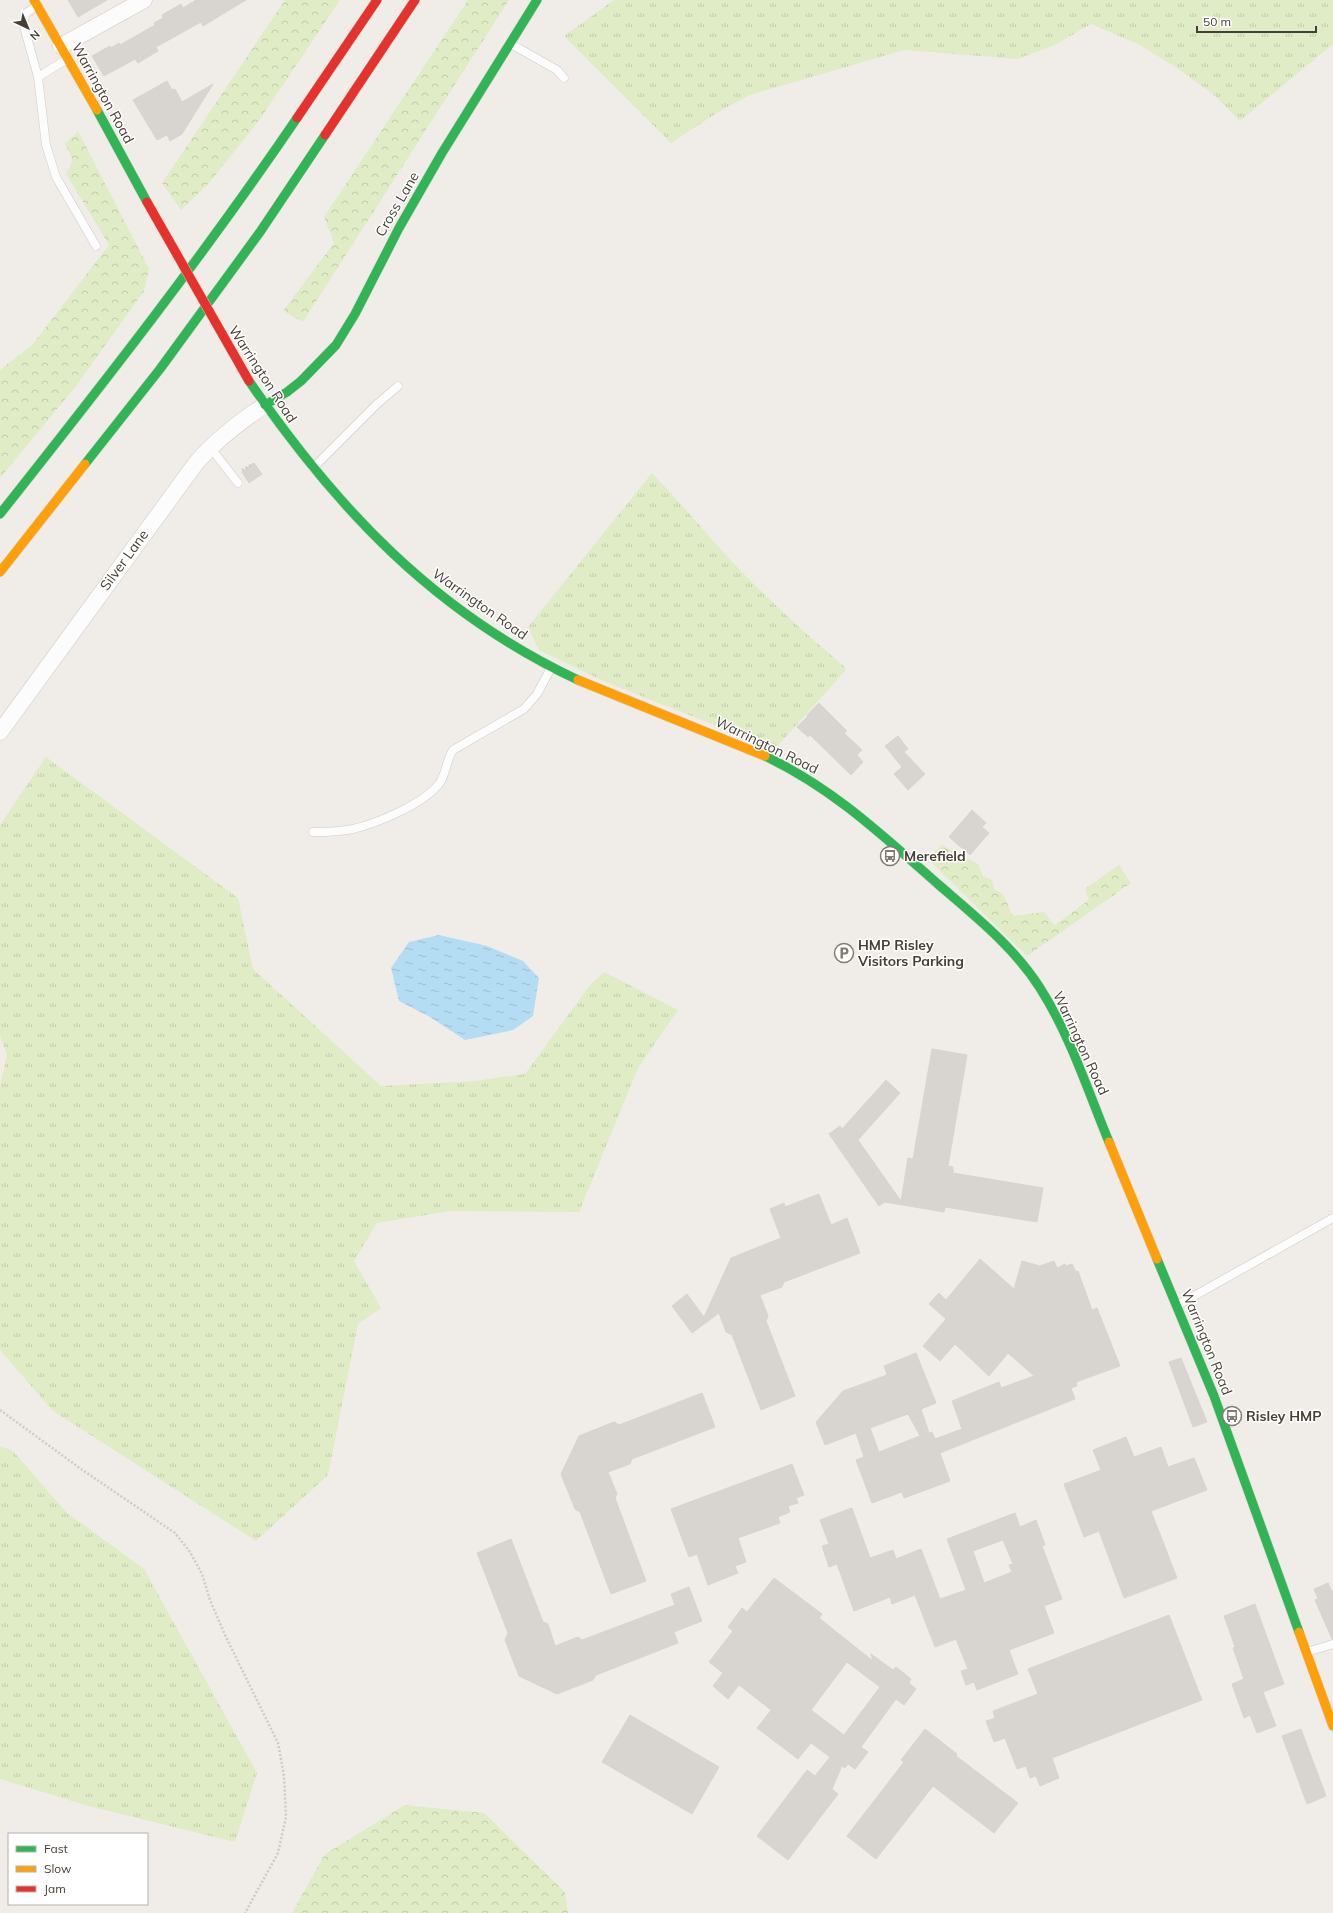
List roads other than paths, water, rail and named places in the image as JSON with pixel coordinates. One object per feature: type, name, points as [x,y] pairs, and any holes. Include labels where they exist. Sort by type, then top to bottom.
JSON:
[{"type":"main road","points":[[0,514],[126,356],[243,198],[377,0]]},
{"type":"main road","points":[[0,572],[160,369],[260,232],[415,0]]},
{"type":"main road","name":"Cross Lane","points":[[265,405],[287,392],[301,381],[336,344],[355,314],[380,261],[402,221],[442,153],[537,0]]},
{"type":"main road","name":"Warrington Road","points":[[36,3],[65,52],[222,337],[249,381],[312,469],[357,520],[387,550],[425,583],[511,645],[552,667],[618,698],[736,743],[814,783],[848,806],[887,839],[1008,949],[1035,980],[1064,1034],[1178,1305],[1214,1396],[1333,1726]]},
{"type":"street","points":[[65,52],[144,0]]},
{"type":"street","name":"Silver Lane","points":[[0,732],[176,488],[210,447],[237,423],[265,405]]},
{"type":"lane","points":[[36,3],[26,13],[23,23],[38,76],[46,145],[56,176],[96,246]]},
{"type":"lane","points":[[510,43],[557,70],[564,78]]},
{"type":"lane","points":[[38,76],[65,52]]},
{"type":"lane","points":[[312,469],[376,405],[398,386]]},
{"type":"lane","points":[[210,447],[238,483]]},
{"type":"lane","points":[[313,832],[331,832],[353,829],[386,818],[421,800],[439,785],[447,769],[449,755],[453,750],[524,709],[537,694],[552,667]]},
{"type":"lane","points":[[1178,1305],[1333,1218]]},
{"type":"lane","points":[[1306,1653],[1333,1644]]},
{"type":"water","points":[[439,935],[487,946],[523,961],[539,978],[533,1016],[513,1030],[465,1040],[430,1017],[399,1001],[391,968],[409,942]]},
{"type":"place","name":"Merefield","points":[[890,856]]},
{"type":"place","name":"HMP Risley Visitors Parking","points":[[844,953]]},
{"type":"place","name":"Risley HMP","points":[[1232,1416]]}]
